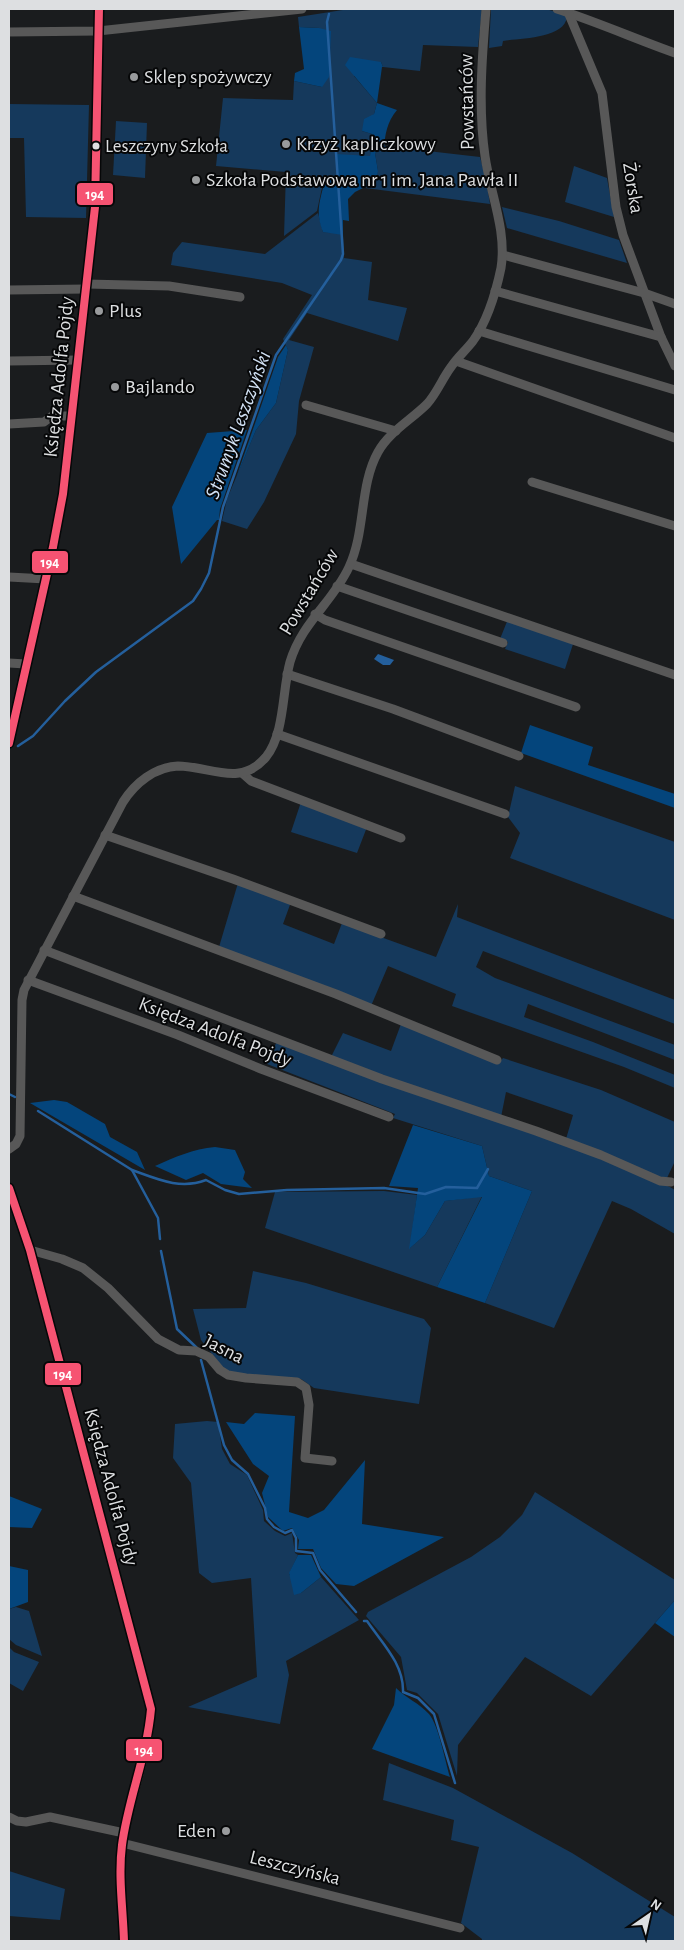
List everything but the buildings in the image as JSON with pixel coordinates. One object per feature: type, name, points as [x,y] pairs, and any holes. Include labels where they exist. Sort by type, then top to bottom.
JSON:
[{"type":"street","name":"Księdza Adolfa Pojdy","points":[[9,743],[62,504],[96,192],[98,9]]},
{"type":"street","points":[[9,32],[98,31],[302,9]]},
{"type":"street","name":"Powstańców","points":[[242,773],[263,760],[272,747],[277,734],[287,674],[298,640],[351,564],[357,544],[373,464],[380,448],[431,400],[456,360],[479,331],[495,291],[502,255],[500,231],[485,158],[482,131],[482,58],[486,9]]},
{"type":"street","points":[[557,9],[675,53]]},
{"type":"street","name":"Żorska","points":[[568,12],[602,93],[616,207],[623,236],[661,337],[675,366]]},
{"type":"street","points":[[502,255],[644,293],[675,304]]},
{"type":"street","points":[[9,290],[87,286],[169,286],[240,297]]},
{"type":"street","points":[[495,291],[661,337]]},
{"type":"street","points":[[479,331],[675,390]]},
{"type":"street","points":[[9,361],[78,360]]},
{"type":"street","points":[[456,360],[675,438]]},
{"type":"street","points":[[306,405],[396,431]]},
{"type":"street","points":[[9,424],[44,422],[52,416],[72,416]]},
{"type":"street","points":[[532,482],[675,526]]},
{"type":"street","points":[[351,564],[675,674]]},
{"type":"street","points":[[9,577],[46,579]]},
{"type":"street","points":[[337,586],[503,644]]},
{"type":"street","points":[[315,614],[325,620],[576,707]]},
{"type":"street","points":[[9,663],[26,664]]},
{"type":"street","points":[[287,674],[403,712],[519,756]]},
{"type":"street","points":[[277,734],[505,814]]},
{"type":"street","points":[[9,1149],[16,1144],[20,1136],[22,1000],[28,980],[128,793],[147,777],[165,769],[181,766],[231,774],[242,773],[251,781],[402,838]]},
{"type":"street","points":[[105,835],[233,878],[381,934]]},
{"type":"street","points":[[73,896],[336,994],[497,1060]]},
{"type":"street","points":[[44,950],[382,1079],[546,1135],[601,1155],[660,1180],[671,1182]]},
{"type":"street","name":"Księdza Adolfa Pojdy","points":[[28,980],[178,1035],[261,1069],[389,1117]]},
{"type":"street","name":"Księdza Adolfa Pojdy","points":[[9,1188],[30,1250],[151,1709],[147,1745],[124,1833]]},
{"type":"street","name":"Jasna","points":[[30,1250],[62,1259],[83,1268],[108,1288],[158,1338],[179,1350],[196,1351],[209,1357],[220,1370],[228,1375],[297,1382],[306,1388],[309,1405],[305,1458],[332,1461]]},
{"type":"street","points":[[9,1817],[16,1821],[26,1822],[50,1817],[124,1833],[122,1843],[124,1941]]},
{"type":"street","name":"Leszczyńska","points":[[122,1843],[460,1928]]},
{"type":"shaded area","points":[[349,9],[482,9],[478,47],[423,45],[420,71],[383,67],[381,62],[354,76],[377,103],[374,114],[362,131],[372,134],[370,156],[338,177],[324,178],[317,211],[284,236],[286,172],[216,166],[223,98],[293,100],[294,81],[322,87],[319,28],[299,27],[298,17]]},
{"type":"shaded area","points":[[491,9],[551,10],[567,17],[564,24],[558,30],[530,38],[503,41],[502,46],[489,48]]},
{"type":"shaded area","points":[[299,27],[331,31],[329,77],[322,87],[294,81],[295,73],[304,69]]},
{"type":"shaded area","points":[[350,57],[381,62],[383,67],[377,103],[345,65]]},
{"type":"shaded area","points":[[377,103],[397,110],[387,128],[384,149],[375,153],[378,171],[377,181],[355,192],[348,199],[349,221],[343,220],[343,235],[323,232],[319,212],[325,180],[338,177],[336,154],[370,156],[372,134],[362,131],[364,119],[374,114]]},
{"type":"shaded area","points":[[9,104],[89,105],[86,218],[26,217],[24,138],[9,138]]},
{"type":"shaded area","points":[[116,121],[147,123],[145,178],[113,175]]},
{"type":"shaded area","points":[[384,146],[480,157],[490,204],[365,188],[377,181],[378,171],[375,153],[384,149]]},
{"type":"shaded area","points":[[574,166],[607,178],[614,217],[565,202]]},
{"type":"shaded area","points":[[502,207],[559,221],[619,240],[627,263],[507,228]]},
{"type":"shaded area","points":[[318,213],[323,232],[343,233],[344,258],[372,262],[368,300],[407,308],[398,341],[307,313],[289,340],[314,347],[299,401],[296,434],[264,502],[247,529],[222,521],[227,499],[256,430],[276,403],[288,350],[283,339],[312,295],[282,283],[171,265],[173,253],[182,242],[265,254]]},
{"type":"shaded area","points":[[286,345],[288,350],[276,403],[256,430],[236,478],[278,357]]},
{"type":"shaded area","points":[[247,430],[220,509],[219,520],[217,520],[181,564],[172,507],[207,433]]},
{"type":"shaded area","points":[[508,619],[574,641],[565,669],[505,649],[508,642],[500,639]]},
{"type":"shaded area","points":[[378,654],[394,660],[390,665],[383,665],[374,659]]},
{"type":"shaded area","points":[[530,725],[593,747],[588,765],[675,794],[675,808],[521,753]]},
{"type":"shaded area","points":[[515,786],[675,842],[675,920],[510,858],[520,833],[508,817]]},
{"type":"shaded area","points":[[301,802],[367,827],[357,853],[291,832]]},
{"type":"shaded area","points":[[238,883],[291,902],[283,924],[334,944],[342,923],[436,957],[458,904],[457,917],[675,1000],[675,1024],[483,951],[476,967],[495,978],[675,1045],[675,1060],[528,1004],[524,1017],[675,1075],[675,1088],[624,1067],[452,1006],[456,994],[388,966],[371,1006],[219,947]]},
{"type":"shaded area","points":[[401,1024],[498,1064],[503,1058],[601,1090],[675,1122],[675,1161],[667,1178],[662,1178],[566,1139],[573,1115],[506,1092],[501,1117],[331,1057],[343,1033],[391,1051]]},
{"type":"shaded area","points":[[277,1041],[566,1145],[670,1187],[675,1190],[675,1234],[631,1209],[612,1201],[554,1328],[485,1303],[532,1191],[489,1176],[482,1146],[393,1118],[395,1114],[267,1064]]},
{"type":"shaded area","points":[[54,1100],[67,1102],[105,1124],[110,1137],[137,1152],[145,1170],[30,1103]]},
{"type":"shaded area","points":[[413,1125],[482,1146],[489,1176],[532,1191],[485,1303],[437,1287],[482,1197],[445,1201],[425,1235],[409,1249],[418,1188],[389,1186]]},
{"type":"shaded area","points":[[215,1147],[235,1150],[245,1172],[243,1179],[252,1188],[221,1184],[203,1173],[186,1180],[155,1166],[192,1152]]},
{"type":"shaded area","points":[[384,1191],[417,1195],[410,1248],[425,1235],[445,1201],[482,1196],[437,1287],[265,1228],[275,1192]]},
{"type":"shaded area","points":[[253,1271],[306,1283],[424,1319],[431,1328],[419,1404],[314,1388],[301,1379],[231,1373],[222,1367],[201,1340],[193,1309],[246,1308]]},
{"type":"shaded area","points":[[255,1413],[295,1416],[289,1512],[308,1518],[324,1510],[365,1460],[362,1524],[444,1537],[354,1586],[336,1584],[321,1568],[313,1549],[298,1549],[299,1540],[292,1528],[283,1531],[268,1517],[262,1493],[269,1476],[253,1464],[226,1422],[244,1424]]},
{"type":"shaded area","points":[[207,1421],[218,1422],[222,1449],[230,1464],[247,1475],[263,1510],[264,1521],[275,1531],[285,1536],[292,1533],[295,1553],[298,1555],[289,1574],[301,1593],[321,1577],[359,1620],[286,1661],[289,1675],[280,1724],[188,1707],[257,1677],[251,1578],[212,1583],[199,1573],[191,1483],[173,1458],[175,1424]]},
{"type":"shaded area","points":[[535,1492],[675,1580],[675,1600],[591,1696],[525,1657],[458,1745],[457,1776],[438,1714],[417,1693],[407,1690],[401,1657],[366,1616],[368,1612],[471,1557],[500,1537],[522,1515]]},
{"type":"shaded area","points":[[9,1496],[42,1509],[32,1528],[9,1527]]},
{"type":"shaded area","points":[[298,1555],[311,1555],[321,1577],[301,1593],[294,1595],[289,1573]]},
{"type":"shaded area","points":[[9,1566],[28,1570],[28,1602],[9,1609]]},
{"type":"shaded area","points":[[675,1600],[675,1637],[655,1623]]},
{"type":"shaded area","points":[[16,1607],[29,1611],[42,1656],[16,1645],[9,1639],[9,1609]]},
{"type":"shaded area","points":[[9,1647],[14,1652],[39,1662],[23,1691],[9,1683]]},
{"type":"shaded area","points":[[396,1688],[425,1710],[433,1719],[450,1777],[372,1749],[394,1705]]},
{"type":"shaded area","points":[[389,1763],[453,1788],[572,1853],[675,1917],[675,1941],[482,1941],[482,1939],[461,1923],[479,1847],[451,1840],[454,1820],[383,1800]]},
{"type":"shaded area","points":[[9,1871],[65,1889],[60,1920],[9,1916]]},
{"type":"waterway","name":"Strumyk Leszczyński","points":[[18,746],[33,736],[65,701],[96,672],[193,601],[209,573],[223,507],[276,355],[341,260],[343,254],[327,22],[329,14]]},
{"type":"waterway","points":[[9,1094],[15,1097]]},
{"type":"waterway","points":[[38,1111],[132,1170],[158,1218],[160,1239]]},
{"type":"waterway","points":[[132,1170],[178,1184],[196,1183],[206,1180],[225,1190],[239,1194],[287,1190],[384,1188],[425,1194],[446,1187],[477,1188],[488,1169]]},
{"type":"waterway","points":[[161,1251],[177,1329],[197,1348]]},
{"type":"waterway","points":[[201,1360],[224,1445],[232,1460],[248,1474],[265,1508],[267,1519],[274,1527],[285,1533],[292,1530],[296,1538],[296,1551],[313,1553],[320,1570],[356,1612]]},
{"type":"waterway","points":[[364,1621],[367,1621],[396,1663],[400,1672],[403,1692],[418,1698],[434,1714],[455,1783]]},
{"type":"transit line","name":"194","points":[[9,743],[63,494],[95,207],[99,9]]},
{"type":"transit line","name":"194","points":[[9,1188],[30,1250],[151,1709],[146,1744],[128,1811],[122,1845],[121,1881],[124,1941]]},
{"type":"place","name":"Sklep spożywczy","points":[[134,77]]},
{"type":"place","name":"Krzyż kapliczkowy","points":[[286,144]]},
{"type":"place","name":"Leszczyny Szkoła","points":[[96,146]]},
{"type":"place","name":"Szkoła Podstawowa nr 1 im. Jana Pawła II","points":[[196,180]]},
{"type":"place","name":"Plus","points":[[99,311]]},
{"type":"place","name":"Bajlando","points":[[115,387]]},
{"type":"place","name":"Eden","points":[[226,1831]]}]
